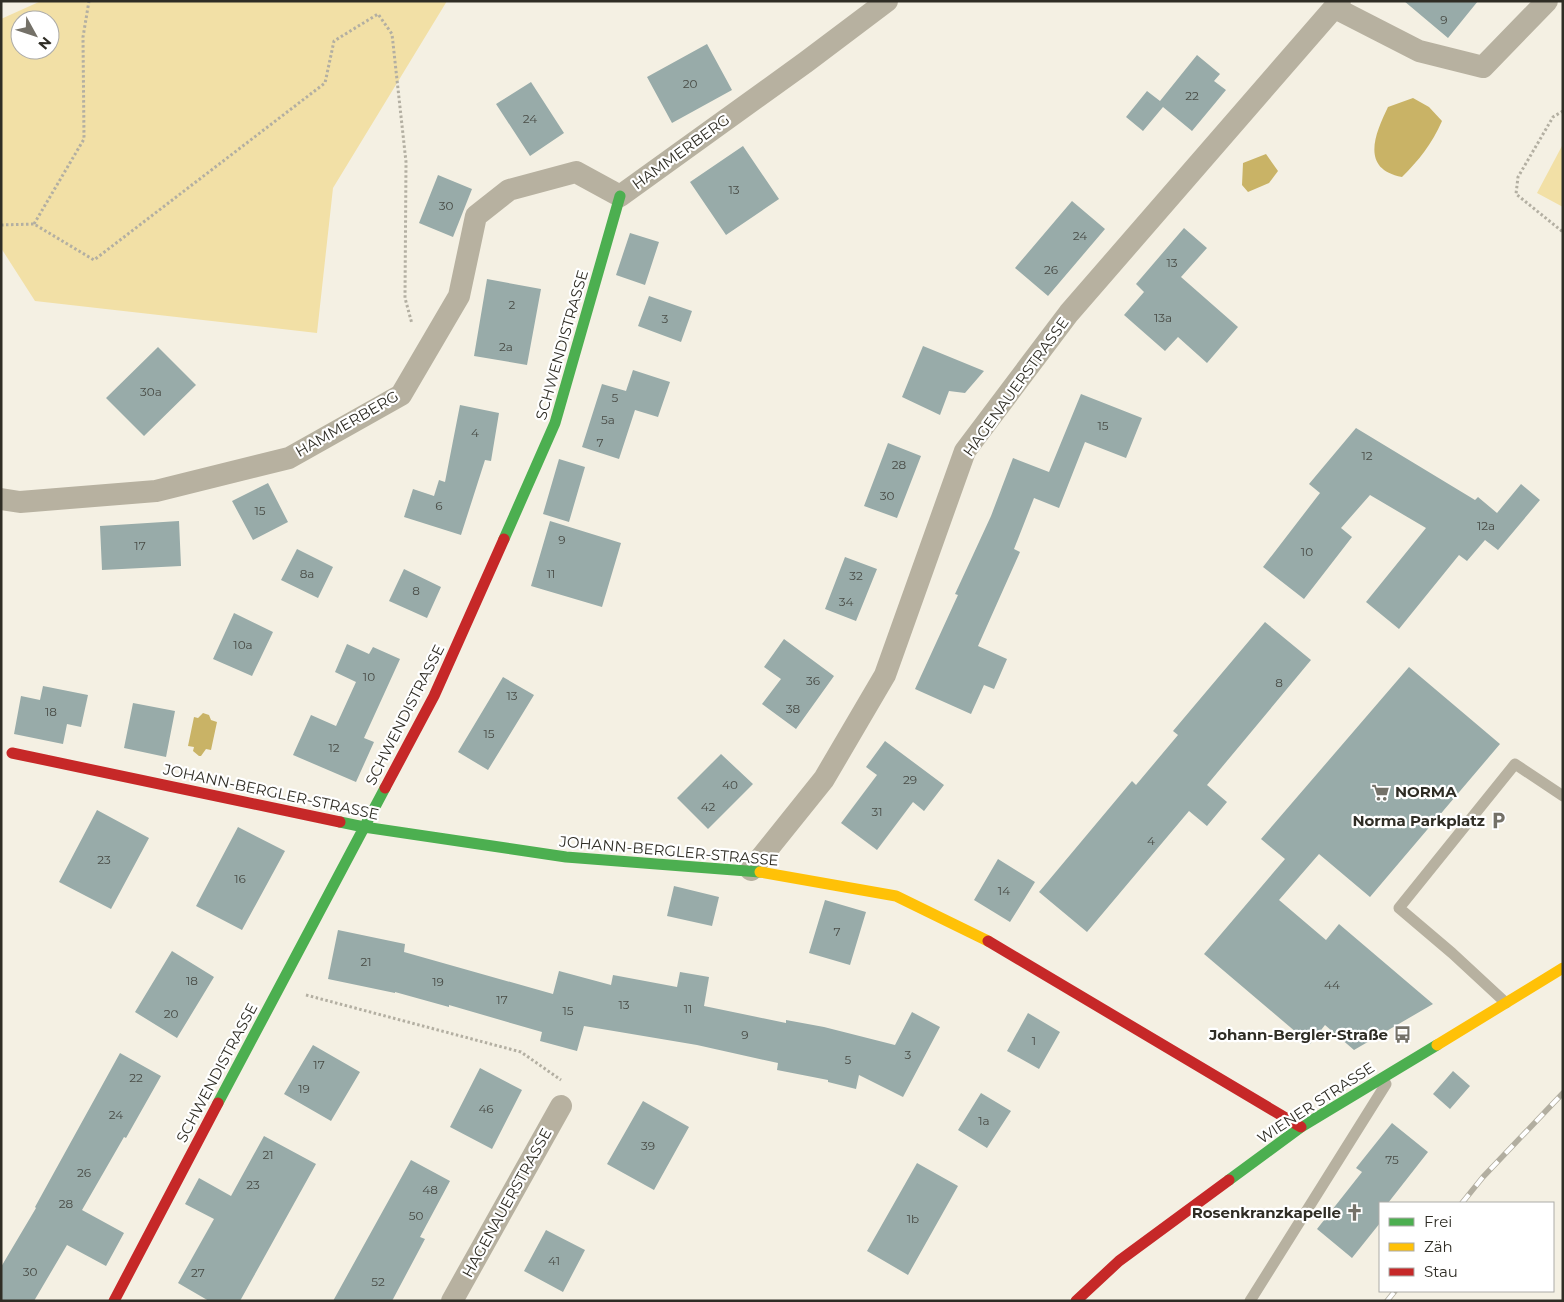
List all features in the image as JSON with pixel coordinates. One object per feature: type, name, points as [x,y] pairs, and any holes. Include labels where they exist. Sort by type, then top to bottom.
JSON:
[{"type":"street","name":"HAMMERBERG","points":[[1,499],[20,502],[156,491],[288,458],[401,395],[458,296],[476,216],[508,190],[576,172],[620,196],[887,1]]},
{"type":"street","name":"HAGENAUERSTRASSE","points":[[751,870],[824,779],[885,675],[965,451],[1069,313],[1338,5],[1418,52],[1483,68],[1547,1]]},
{"type":"street","name":"SCHWENDISTRASSE","points":[[114,1301],[434,696],[555,424],[620,196]]},
{"type":"street","name":"JOHANN-BERGLER-STRASSE","points":[[12,753],[364,827],[566,857],[751,870],[896,896],[1002,948],[1301,1127]]},
{"type":"street","name":"WIENER STRASSE","points":[[1076,1301],[1119,1261],[1301,1127],[1563,968]]},
{"type":"street","name":"HAGENAUERSTRASSE","points":[[452,1301],[561,1106]]},
{"type":"lane","points":[[1506,1003],[1452,953],[1399,908],[1515,764],[1563,796]]},
{"type":"lane","points":[[1250,1301],[1394,1071]]},
{"type":"path","points":[[34,224],[84,139],[83,37],[89,1]]},
{"type":"path","points":[[1,225],[34,224],[94,260],[325,83],[334,41],[378,14],[392,34],[406,162],[405,298],[421,361]]},
{"type":"path","points":[[1563,112],[1553,117],[1518,177],[1516,194],[1563,232]]},
{"type":"path","points":[[279,988],[521,1052],[562,1080],[561,1106]]},
{"type":"shaded area","points":[[41,1],[447,1],[333,188],[317,333],[35,301],[1,248],[1,19],[10,15],[10,60],[60,60],[60,10],[21,10]]},
{"type":"shaded area","points":[[1413,98],[1429,107],[1442,121],[1425,151],[1402,177],[1389,173],[1380,166],[1374,149],[1379,128],[1388,107]]},
{"type":"shaded area","points":[[1563,144],[1563,207],[1537,193]]},
{"type":"shaded area","points":[[1266,154],[1278,171],[1269,183],[1248,192],[1242,185],[1243,163]]},
{"type":"shaded area","points":[[203,713],[209,715],[211,720],[217,722],[211,750],[206,749],[199,756],[193,751],[194,747],[188,746],[194,717],[198,718]]},
{"type":"building","points":[[1404,1],[1478,1],[1448,38]]},
{"type":"building","points":[[707,44],[732,90],[672,123],[647,77]]},
{"type":"building","points":[[1197,55],[1220,74],[1214,81],[1226,90],[1192,131],[1163,107],[1143,131],[1126,117],[1147,91],[1160,101]]},
{"type":"building","points":[[531,82],[564,133],[530,156],[496,104]]},
{"type":"building","points":[[743,146],[779,199],[726,235],[690,182]]},
{"type":"building","points":[[438,175],[472,189],[453,237],[419,223]]},
{"type":"building","points":[[1072,201],[1105,229],[1048,296],[1015,268]]},
{"type":"building","points":[[1184,228],[1207,248],[1181,277],[1238,327],[1207,363],[1178,337],[1165,351],[1124,315],[1144,292],[1136,284]]},
{"type":"building","points":[[630,233],[659,242],[645,285],[616,275]]},
{"type":"building","points":[[487,279],[541,289],[527,365],[474,356]]},
{"type":"building","points":[[649,296],[692,311],[681,342],[638,326]]},
{"type":"building","points":[[923,346],[984,371],[965,393],[949,391],[940,415],[902,397]]},
{"type":"building","points":[[158,347],[196,385],[144,436],[106,398]]},
{"type":"building","points":[[633,370],[670,382],[658,417],[635,410],[619,459],[582,447],[602,384],[626,391]]},
{"type":"building","points":[[1081,394],[1142,418],[1126,458],[1085,442],[1059,508],[1034,498],[1014,549],[1020,552],[978,646],[1007,659],[994,689],[984,685],[971,714],[915,689],[958,595],[955,594],[991,516],[1013,458],[1049,472]]},
{"type":"building","points":[[460,405],[499,413],[491,461],[485,460],[461,535],[404,517],[413,489],[434,496],[439,480],[445,482]]},
{"type":"building","points":[[1356,428],[1475,500],[1478,497],[1497,513],[1521,484],[1540,500],[1498,550],[1485,540],[1467,561],[1459,555],[1399,629],[1366,602],[1426,528],[1370,495],[1341,528],[1352,537],[1304,599],[1263,567],[1320,493],[1309,484]]},
{"type":"building","points":[[888,443],[921,456],[897,518],[864,506]]},
{"type":"building","points":[[559,459],[585,467],[569,522],[543,514]]},
{"type":"building","points":[[268,483],[288,522],[253,540],[232,501]]},
{"type":"building","points":[[179,521],[181,566],[102,570],[100,526]]},
{"type":"building","points":[[550,521],[621,543],[602,607],[531,586]]},
{"type":"building","points":[[297,549],[333,567],[318,598],[281,580]]},
{"type":"building","points":[[845,557],[877,569],[856,621],[825,609]]},
{"type":"building","points":[[404,569],[441,587],[427,618],[389,601]]},
{"type":"building","points":[[234,613],[273,632],[252,676],[213,659]]},
{"type":"building","points":[[1265,622],[1311,660],[1207,785],[1227,802],[1207,826],[1189,811],[1087,932],[1039,892],[1132,781],[1136,785],[1178,735],[1173,731]]},
{"type":"building","points":[[784,639],[834,676],[796,729],[762,704],[781,679],[764,667]]},
{"type":"building","points":[[347,644],[369,654],[373,647],[400,659],[364,738],[374,742],[356,782],[293,755],[311,715],[336,726],[356,682],[335,672]]},
{"type":"building","points":[[1409,667],[1500,744],[1370,897],[1319,854],[1279,900],[1326,940],[1339,924],[1433,1004],[1354,1050],[1325,1025],[1310,1044],[1204,954],[1285,859],[1261,839]]},
{"type":"building","points":[[503,677],[534,695],[488,770],[458,752]]},
{"type":"building","points":[[43,686],[88,695],[81,727],[67,724],[63,744],[14,734],[21,696],[40,700]]},
{"type":"building","points":[[133,703],[175,711],[166,757],[124,748]]},
{"type":"building","points":[[885,741],[944,785],[924,811],[913,802],[877,850],[841,823],[877,775],[866,767]]},
{"type":"building","points":[[721,754],[753,784],[708,829],[677,798]]},
{"type":"building","points":[[97,810],[149,838],[111,909],[59,882]]},
{"type":"building","points":[[238,827],[285,851],[242,930],[196,906]]},
{"type":"building","points":[[998,859],[1035,882],[1010,922],[974,900]]},
{"type":"building","points":[[674,886],[719,897],[712,926],[667,916]]},
{"type":"building","points":[[825,900],[866,912],[850,965],[809,953]]},
{"type":"building","points":[[338,930],[405,944],[404,952],[553,994],[559,971],[611,985],[613,975],[677,987],[680,972],[709,977],[704,1006],[786,1023],[786,1020],[824,1027],[895,1045],[912,1012],[940,1027],[903,1097],[859,1075],[856,1089],[828,1082],[828,1080],[777,1070],[778,1063],[697,1045],[584,1026],[577,1051],[540,1041],[542,1032],[449,1005],[449,1007],[395,992],[328,979]]},
{"type":"building","points":[[172,951],[214,977],[177,1038],[135,1012]]},
{"type":"building","points":[[1028,1013],[1060,1032],[1039,1069],[1007,1051]]},
{"type":"building","points":[[313,1045],[360,1072],[331,1121],[284,1094]]},
{"type":"building","points":[[120,1053],[161,1076],[82,1210],[124,1233],[106,1266],[67,1245],[34,1301],[1,1301],[1,1267],[36,1208]]},
{"type":"building","points":[[480,1068],[522,1090],[492,1149],[450,1127]]},
{"type":"building","points":[[1453,1071],[1470,1086],[1450,1109],[1433,1094]]},
{"type":"building","points":[[981,1093],[1011,1111],[987,1148],[958,1130]]},
{"type":"building","points":[[643,1101],[689,1127],[654,1190],[607,1164]]},
{"type":"building","points":[[1392,1123],[1428,1152],[1389,1202],[1379,1202],[1379,1224],[1352,1258],[1317,1229],[1362,1172],[1356,1168]]},
{"type":"building","points":[[264,1136],[316,1164],[240,1301],[209,1301],[178,1283],[214,1219],[185,1204],[199,1178],[231,1196]]},
{"type":"building","points":[[411,1160],[450,1181],[420,1237],[425,1239],[392,1301],[333,1301]]},
{"type":"building","points":[[917,1163],[958,1186],[908,1275],[867,1251]]},
{"type":"building","points":[[546,1230],[585,1250],[563,1292],[524,1271]]},
{"type":"railway","points":[[1463,1202],[1483,1177],[1563,1093]]},
{"type":"railway","points":[[1387,1301],[1394,1292]]},
{"type":"traffic: fast","points":[[504,539],[555,423],[620,196]]},
{"type":"traffic: fast","points":[[218,1103],[385,788]]},
{"type":"traffic: fast","points":[[340,822],[566,857],[760,872]]},
{"type":"traffic: fast","points":[[1229,1180],[1301,1127],[1437,1045]]},
{"type":"traffic: slow","points":[[760,872],[896,896],[988,941]]},
{"type":"traffic: slow","points":[[1437,1045],[1563,968]]},
{"type":"traffic: jam","points":[[385,788],[434,696],[504,539]]},
{"type":"traffic: jam","points":[[12,753],[340,822]]},
{"type":"traffic: jam","points":[[988,941],[1301,1127]]},
{"type":"traffic: jam","points":[[114,1301],[218,1103]]},
{"type":"traffic: jam","points":[[1076,1301],[1119,1261],[1229,1180]]},
{"type":"place","name":"NORMA","points":[[1381,792]]},
{"type":"place","name":"Norma Parkplatz","points":[[1499,821]]},
{"type":"place","name":"Johann-Bergler-Straße","points":[[1402,1035]]},
{"type":"place","name":"Rosenkranzkapelle","points":[[1355,1213]]}]
